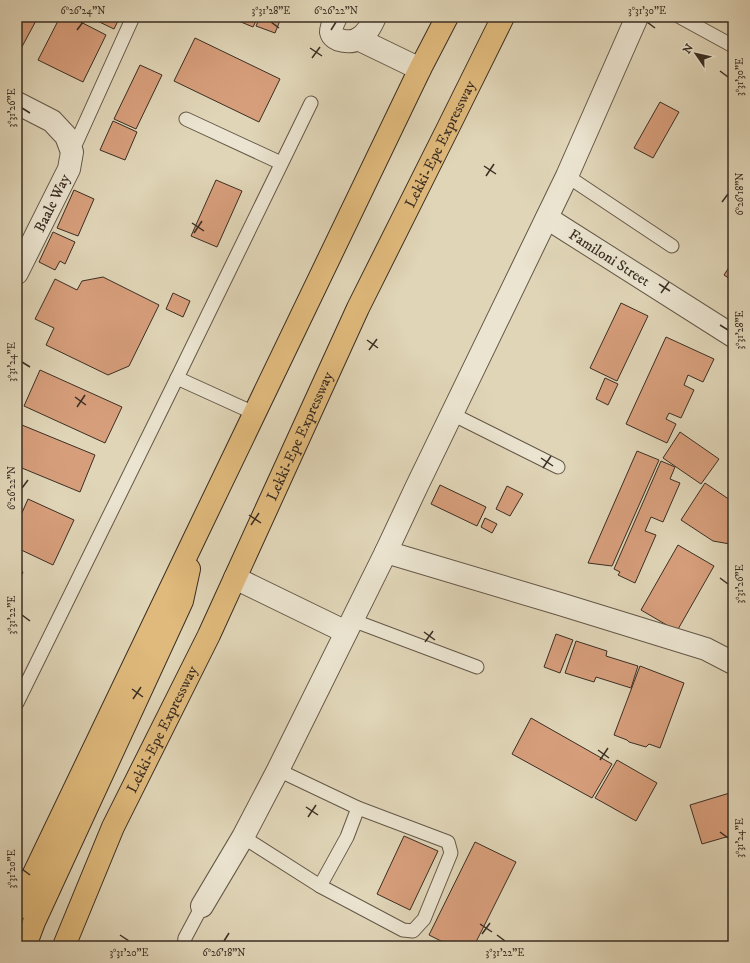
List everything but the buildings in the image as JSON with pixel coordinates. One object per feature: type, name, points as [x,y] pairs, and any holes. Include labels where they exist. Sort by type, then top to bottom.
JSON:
[{"type":"highway","points":[[17,909],[254,413],[420,69],[447,17]]},
{"type":"highway","name":"Lekki-Epe Expressway","points":[[64,946],[113,827],[206,642],[358,308],[503,17]]},
{"type":"highway","points":[[25,946],[34,922],[182,601],[198,530]]},
{"type":"highway","points":[[17,878],[29,866],[61,817]]},
{"type":"highway","points":[[81,946],[87,905],[113,827]]},
{"type":"street","points":[[336,17],[331,30],[333,36],[338,40],[344,41],[358,39],[370,29],[375,17]]},
{"type":"street","points":[[202,906],[243,838],[386,552],[567,176],[637,17]]},
{"type":"street","points":[[358,39],[420,69]]},
{"type":"street","points":[[17,103],[52,121],[66,136],[72,152]]},
{"type":"street","name":"Baale Way","points":[[17,273],[69,169],[72,152]]},
{"type":"street","name":"Familoni Street","points":[[547,218],[733,336]]},
{"type":"street","points":[[386,552],[706,649],[733,663]]},
{"type":"street","points":[[235,578],[349,626]]},
{"type":"lane","points":[[72,152],[133,17]]},
{"type":"lane","points":[[680,17],[733,46]]},
{"type":"lane","points":[[17,703],[310,103]]},
{"type":"lane","points":[[186,120],[281,163]]},
{"type":"lane","points":[[567,176],[672,246]]},
{"type":"lane","points":[[177,378],[254,413]]},
{"type":"lane","points":[[452,414],[558,467]]},
{"type":"lane","points":[[349,626],[477,667]]},
{"type":"lane","points":[[243,838],[320,886],[403,930],[413,931],[424,919],[451,853],[448,842],[358,808],[278,770]]},
{"type":"lane","points":[[320,886],[347,837],[358,808]]},
{"type":"lane","points":[[184,946],[185,938],[202,906]]}]
